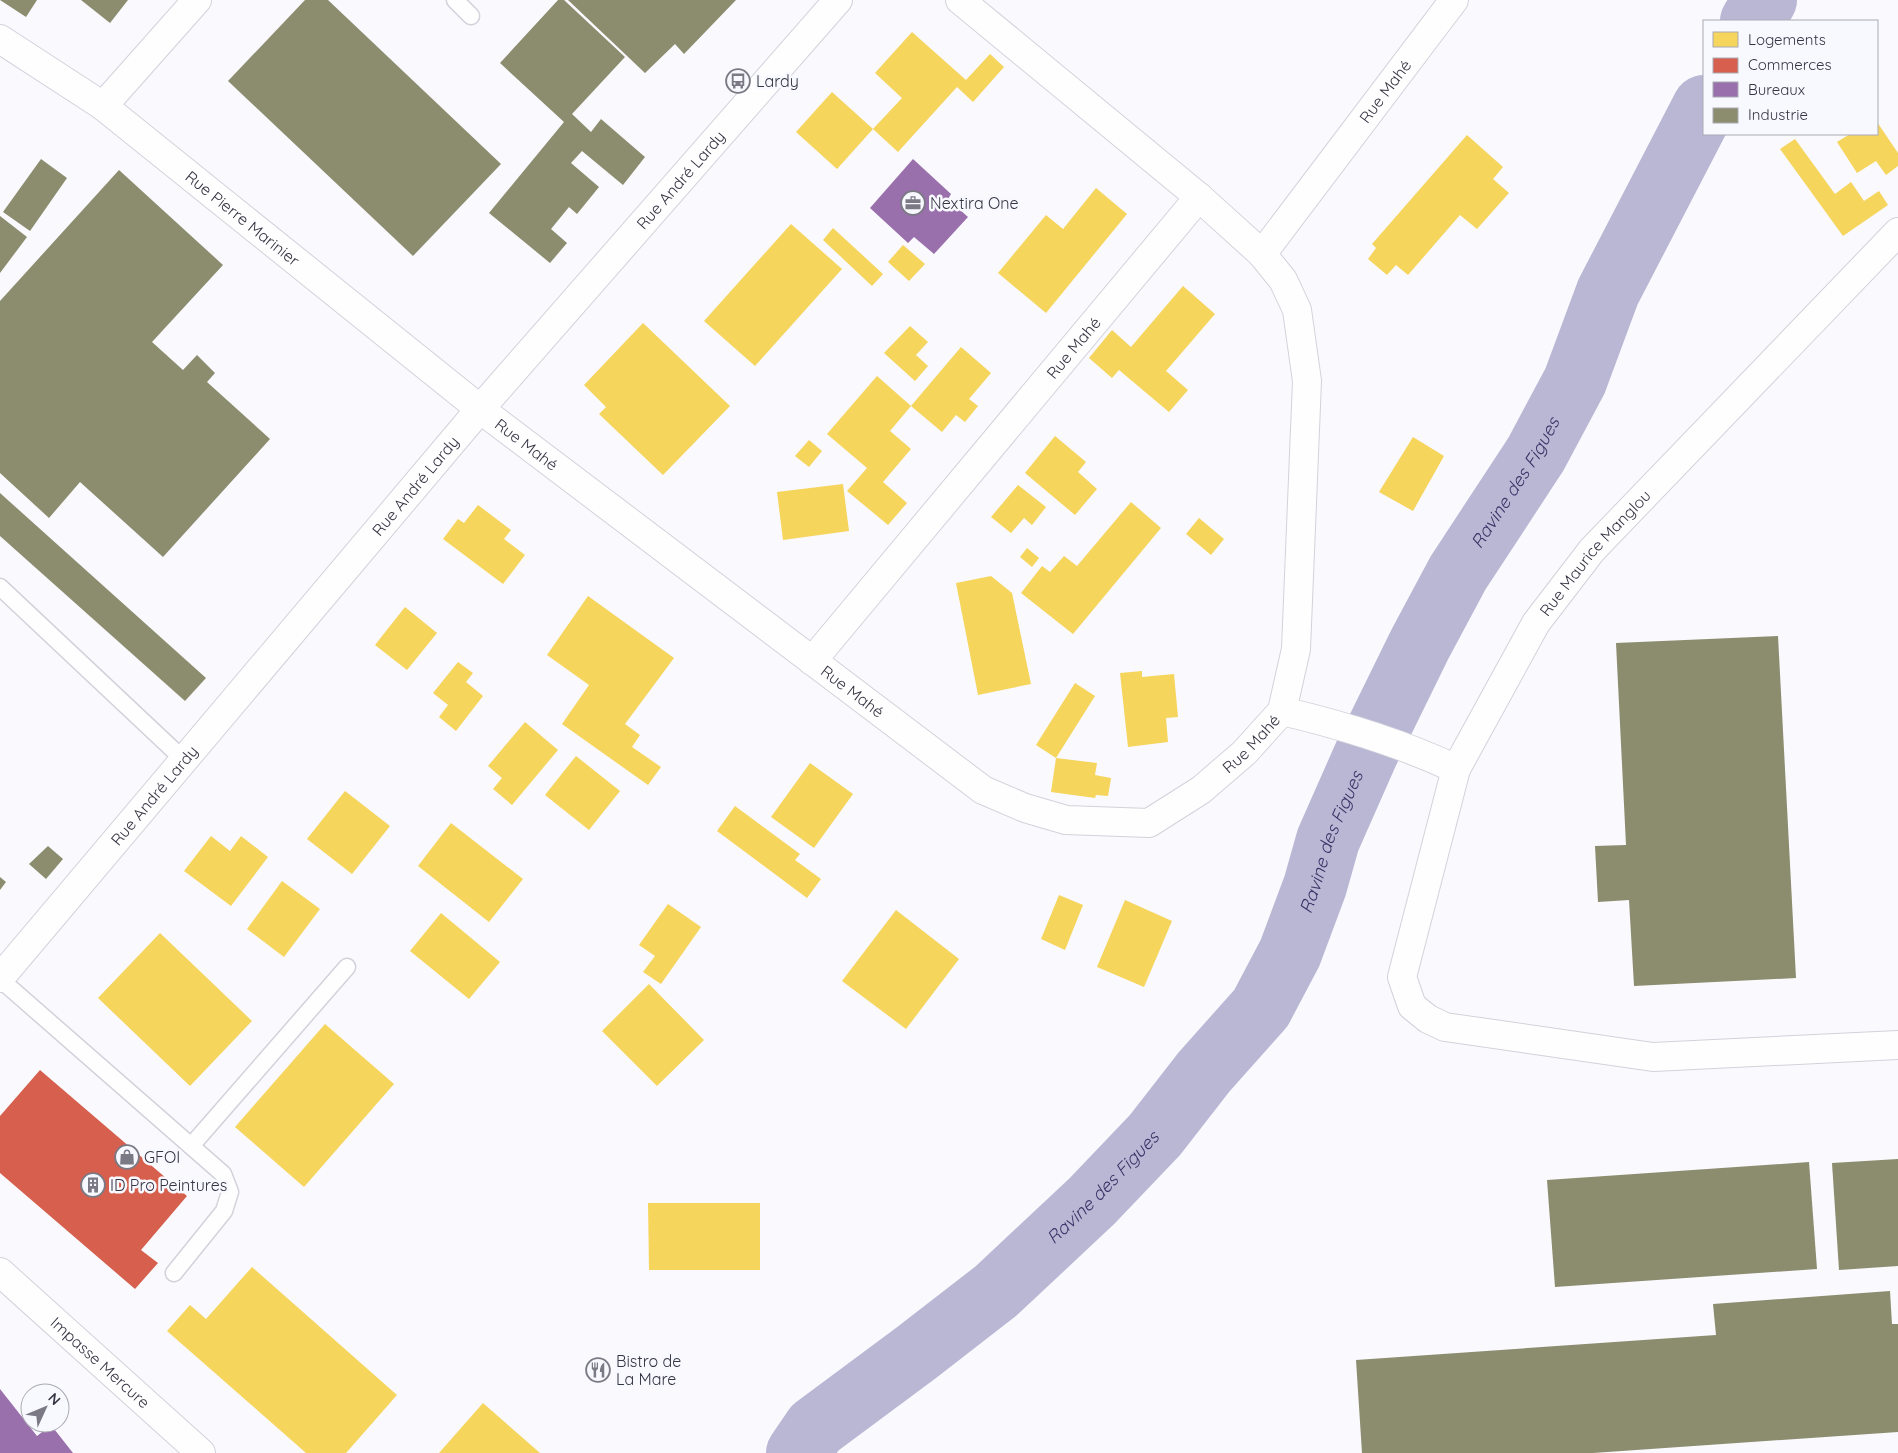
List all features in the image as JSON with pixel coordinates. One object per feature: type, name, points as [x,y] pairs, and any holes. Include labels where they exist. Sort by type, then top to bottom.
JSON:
[{"type":"street","points":[[104,106],[197,0]]},
{"type":"street","name":"Rue André Lardy","points":[[0,979],[480,409],[838,0]]},
{"type":"street","name":"Rue Mahé","points":[[480,409],[983,790],[1025,808],[1066,820],[1149,823],[1201,790],[1244,753],[1282,711],[1296,649],[1307,381],[1297,310],[1284,280],[1262,254],[1199,196],[960,0]]},
{"type":"street","name":"Rue Mahé","points":[[1262,254],[1454,0]]},
{"type":"street","name":"Rue Pierre Marinier","points":[[0,38],[104,106],[480,409]]},
{"type":"street","name":"Rue Mahé","points":[[812,661],[1199,196]]},
{"type":"street","name":"Rue Maurice Manglou","points":[[1898,232],[1592,550],[1536,624],[1456,769],[1402,977],[1412,1006],[1428,1019],[1445,1028],[1653,1057],[1898,1045]]},
{"type":"street","points":[[1282,711],[1316,719],[1419,752],[1456,769]]},
{"type":"street","name":"Impasse Mercure","points":[[0,1272],[201,1453]]},
{"type":"lane","points":[[455,0],[471,16]]},
{"type":"lane","points":[[0,587],[184,760]]},
{"type":"lane","points":[[191,1146],[347,967]]},
{"type":"lane","points":[[0,979],[223,1174],[230,1192],[224,1211],[174,1273]]},
{"type":"building: Logements","points":[[912,32],[966,80],[990,54],[1004,67],[973,102],[957,87],[898,152],[873,129],[902,98],[875,73]]},
{"type":"building: Logements","points":[[832,92],[873,129],[837,169],[796,132]]},
{"type":"building: Logements","points":[[1878,123],[1898,153],[1898,166],[1886,175],[1876,161],[1857,173],[1837,142],[1848,135],[1878,135]]},
{"type":"building: Logements","points":[[1467,135],[1503,167],[1493,179],[1509,193],[1477,229],[1460,215],[1408,275],[1396,265],[1387,275],[1368,259],[1376,248],[1372,244]]},
{"type":"building: Logements","points":[[1795,139],[1835,194],[1851,182],[1864,201],[1879,191],[1888,205],[1843,236],[1780,149]]},
{"type":"building: Logements","points":[[1096,188],[1127,214],[1046,313],[998,273],[1046,215],[1063,229]]},
{"type":"building: Logements","points":[[791,224],[842,269],[755,366],[704,321]]},
{"type":"building: Logements","points":[[833,228],[883,274],[872,286],[823,240]]},
{"type":"building: Logements","points":[[903,245],[925,264],[909,281],[888,262]]},
{"type":"building: Logements","points":[[1183,286],[1215,314],[1166,371],[1188,390],[1169,412],[1119,370],[1112,378],[1089,358],[1112,330],[1131,347]]},
{"type":"building: Logements","points":[[643,323],[730,406],[663,475],[599,414],[606,407],[584,385]]},
{"type":"building: Logements","points":[[910,326],[928,342],[916,355],[928,366],[915,381],[884,353]]},
{"type":"building: Logements","points":[[961,347],[991,373],[969,399],[978,406],[965,422],[956,415],[942,432],[911,406]]},
{"type":"building: Logements","points":[[877,376],[911,406],[890,431],[911,449],[883,482],[907,503],[888,525],[847,491],[867,468],[827,434]]},
{"type":"building: Logements","points":[[1055,436],[1086,462],[1078,472],[1097,489],[1075,515],[1025,473]]},
{"type":"building: Logements","points":[[1413,437],[1444,456],[1413,511],[1379,492]]},
{"type":"building: Logements","points":[[809,440],[822,451],[809,467],[795,456]]},
{"type":"building: Logements","points":[[843,484],[849,531],[783,540],[777,492]]},
{"type":"building: Logements","points":[[1018,485],[1046,507],[1032,525],[1024,518],[1011,533],[991,517]]},
{"type":"building: Logements","points":[[1131,502],[1161,528],[1073,634],[1021,593],[1042,566],[1050,572],[1064,556],[1077,566]]},
{"type":"building: Logements","points":[[478,505],[511,530],[504,539],[525,555],[503,584],[443,539],[458,519],[464,523]]},
{"type":"building: Logements","points":[[1199,518],[1224,539],[1211,555],[1186,534]]},
{"type":"building: Logements","points":[[1027,548],[1039,558],[1032,567],[1020,557]]},
{"type":"building: Logements","points":[[991,576],[1012,593],[1031,684],[978,695],[956,583]]},
{"type":"building: Logements","points":[[588,596],[674,658],[625,724],[640,735],[632,747],[661,767],[648,785],[562,724],[589,685],[547,655]]},
{"type":"building: Logements","points":[[405,607],[437,633],[407,670],[375,645]]},
{"type":"building: Logements","points":[[458,662],[473,673],[466,682],[483,696],[456,731],[439,717],[448,705],[433,693]]},
{"type":"building: Logements","points":[[1142,671],[1142,677],[1174,674],[1178,717],[1166,718],[1168,742],[1128,747],[1120,673]]},
{"type":"building: Logements","points":[[1075,683],[1095,696],[1056,758],[1036,745]]},
{"type":"building: Logements","points":[[525,722],[558,750],[512,805],[493,789],[502,778],[488,766]]},
{"type":"building: Logements","points":[[576,756],[620,791],[589,830],[545,795]]},
{"type":"building: Logements","points":[[1056,758],[1097,763],[1095,775],[1111,778],[1108,796],[1096,795],[1095,798],[1051,792]]},
{"type":"building: Logements","points":[[810,763],[853,794],[814,848],[771,817]]},
{"type":"building: Logements","points":[[345,791],[390,826],[352,874],[307,839]]},
{"type":"building: Logements","points":[[735,806],[800,854],[795,860],[821,879],[807,898],[717,831]]},
{"type":"building: Logements","points":[[451,823],[523,879],[489,922],[418,866]]},
{"type":"building: Logements","points":[[211,836],[230,851],[241,836],[268,857],[231,906],[184,871]]},
{"type":"building: Logements","points":[[282,881],[320,909],[284,957],[247,929]]},
{"type":"building: Logements","points":[[1059,895],[1083,905],[1065,950],[1041,939]]},
{"type":"building: Logements","points":[[1125,900],[1172,921],[1144,987],[1097,967]]},
{"type":"building: Logements","points":[[668,904],[701,927],[661,984],[643,972],[655,956],[639,945]]},
{"type":"building: Logements","points":[[896,910],[959,959],[906,1029],[842,981]]},
{"type":"building: Logements","points":[[441,913],[500,962],[469,999],[410,951]]},
{"type":"building: Logements","points":[[160,933],[252,1021],[190,1086],[98,998]]},
{"type":"building: Logements","points":[[649,984],[704,1040],[657,1086],[602,1031]]},
{"type":"building: Logements","points":[[325,1024],[394,1084],[304,1187],[235,1127]]},
{"type":"building: Logements","points":[[648,1203],[760,1203],[760,1270],[649,1270]]},
{"type":"building: Logements","points":[[252,1267],[397,1395],[346,1453],[306,1453],[167,1331],[190,1305],[206,1319]]},
{"type":"building: Logements","points":[[483,1403],[540,1453],[439,1453]]},
{"type":"building: Commerces","name":"ID Pro Peintures","points":[[40,1070],[187,1196],[141,1250],[158,1263],[135,1289],[0,1173],[0,1116]]},
{"type":"building: Bureaux","name":"Nextira One","points":[[913,159],[951,194],[948,199],[968,217],[934,254],[914,237],[908,243],[870,208]]},
{"type":"building: Bureaux","points":[[0,1389],[20,1414],[20,1433],[35,1433],[37,1436],[41,1433],[57,1433],[73,1453],[0,1453]]},
{"type":"building: Industrie","points":[[0,0],[37,0],[26,17]]},
{"type":"building: Industrie","points":[[81,0],[128,0],[110,23]]},
{"type":"building: Industrie","points":[[305,0],[328,0],[501,164],[413,256],[228,81]]},
{"type":"building: Industrie","points":[[558,0],[564,0],[625,57],[572,114],[591,132],[601,119],[645,157],[623,185],[582,151],[571,163],[599,187],[577,214],[569,207],[551,229],[567,243],[550,263],[489,213],[564,122],[500,63]]},
{"type":"building: Industrie","points":[[568,0],[736,0],[684,54],[675,44],[645,73]]},
{"type":"building: Industrie","points":[[41,159],[67,178],[30,231],[3,212]]},
{"type":"building: Industrie","points":[[119,170],[223,265],[152,342],[183,370],[197,355],[215,373],[207,382],[270,439],[163,557],[80,482],[49,518],[0,473],[0,301]]},
{"type":"building: Industrie","points":[[0,216],[27,237],[0,273]]},
{"type":"building: Industrie","points":[[0,493],[206,678],[185,701],[0,536]]},
{"type":"building: Industrie","points":[[1778,636],[1796,978],[1634,986],[1629,900],[1598,902],[1595,846],[1626,845],[1616,643]]},
{"type":"building: Industrie","points":[[48,846],[63,859],[46,879],[29,864]]},
{"type":"building: Industrie","points":[[0,877],[6,882],[0,890]]},
{"type":"building: Industrie","points":[[1898,1159],[1898,1266],[1839,1270],[1832,1163]]},
{"type":"building: Industrie","points":[[1809,1162],[1817,1269],[1555,1287],[1547,1180]]},
{"type":"building: Industrie","points":[[1890,1291],[1892,1324],[1898,1324],[1898,1432],[1593,1453],[1362,1453],[1356,1360],[1716,1335],[1713,1304]]},
{"type":"waterway","name":"Ravine des Figues","points":[[1753,20],[1765,0]]},
{"type":"waterway","name":"Ravine des Figues","points":[[798,1453],[815,1428],[996,1291],[1092,1201],[1155,1135],[1204,1072],[1261,1008],[1290,953],[1315,886],[1328,840],[1366,754],[1420,644],[1458,573],[1536,454],[1575,381],[1608,292],[1703,109]]},
{"type":"place","name":"Lardy","points":[[738,81]]},
{"type":"place","name":"Nextira One","points":[[913,203]]},
{"type":"place","name":"GFOI","points":[[127,1157]]},
{"type":"place","name":"ID Pro Peintures","points":[[93,1185]]},
{"type":"place","name":"Bistro de La Mare","points":[[598,1370]]}]
